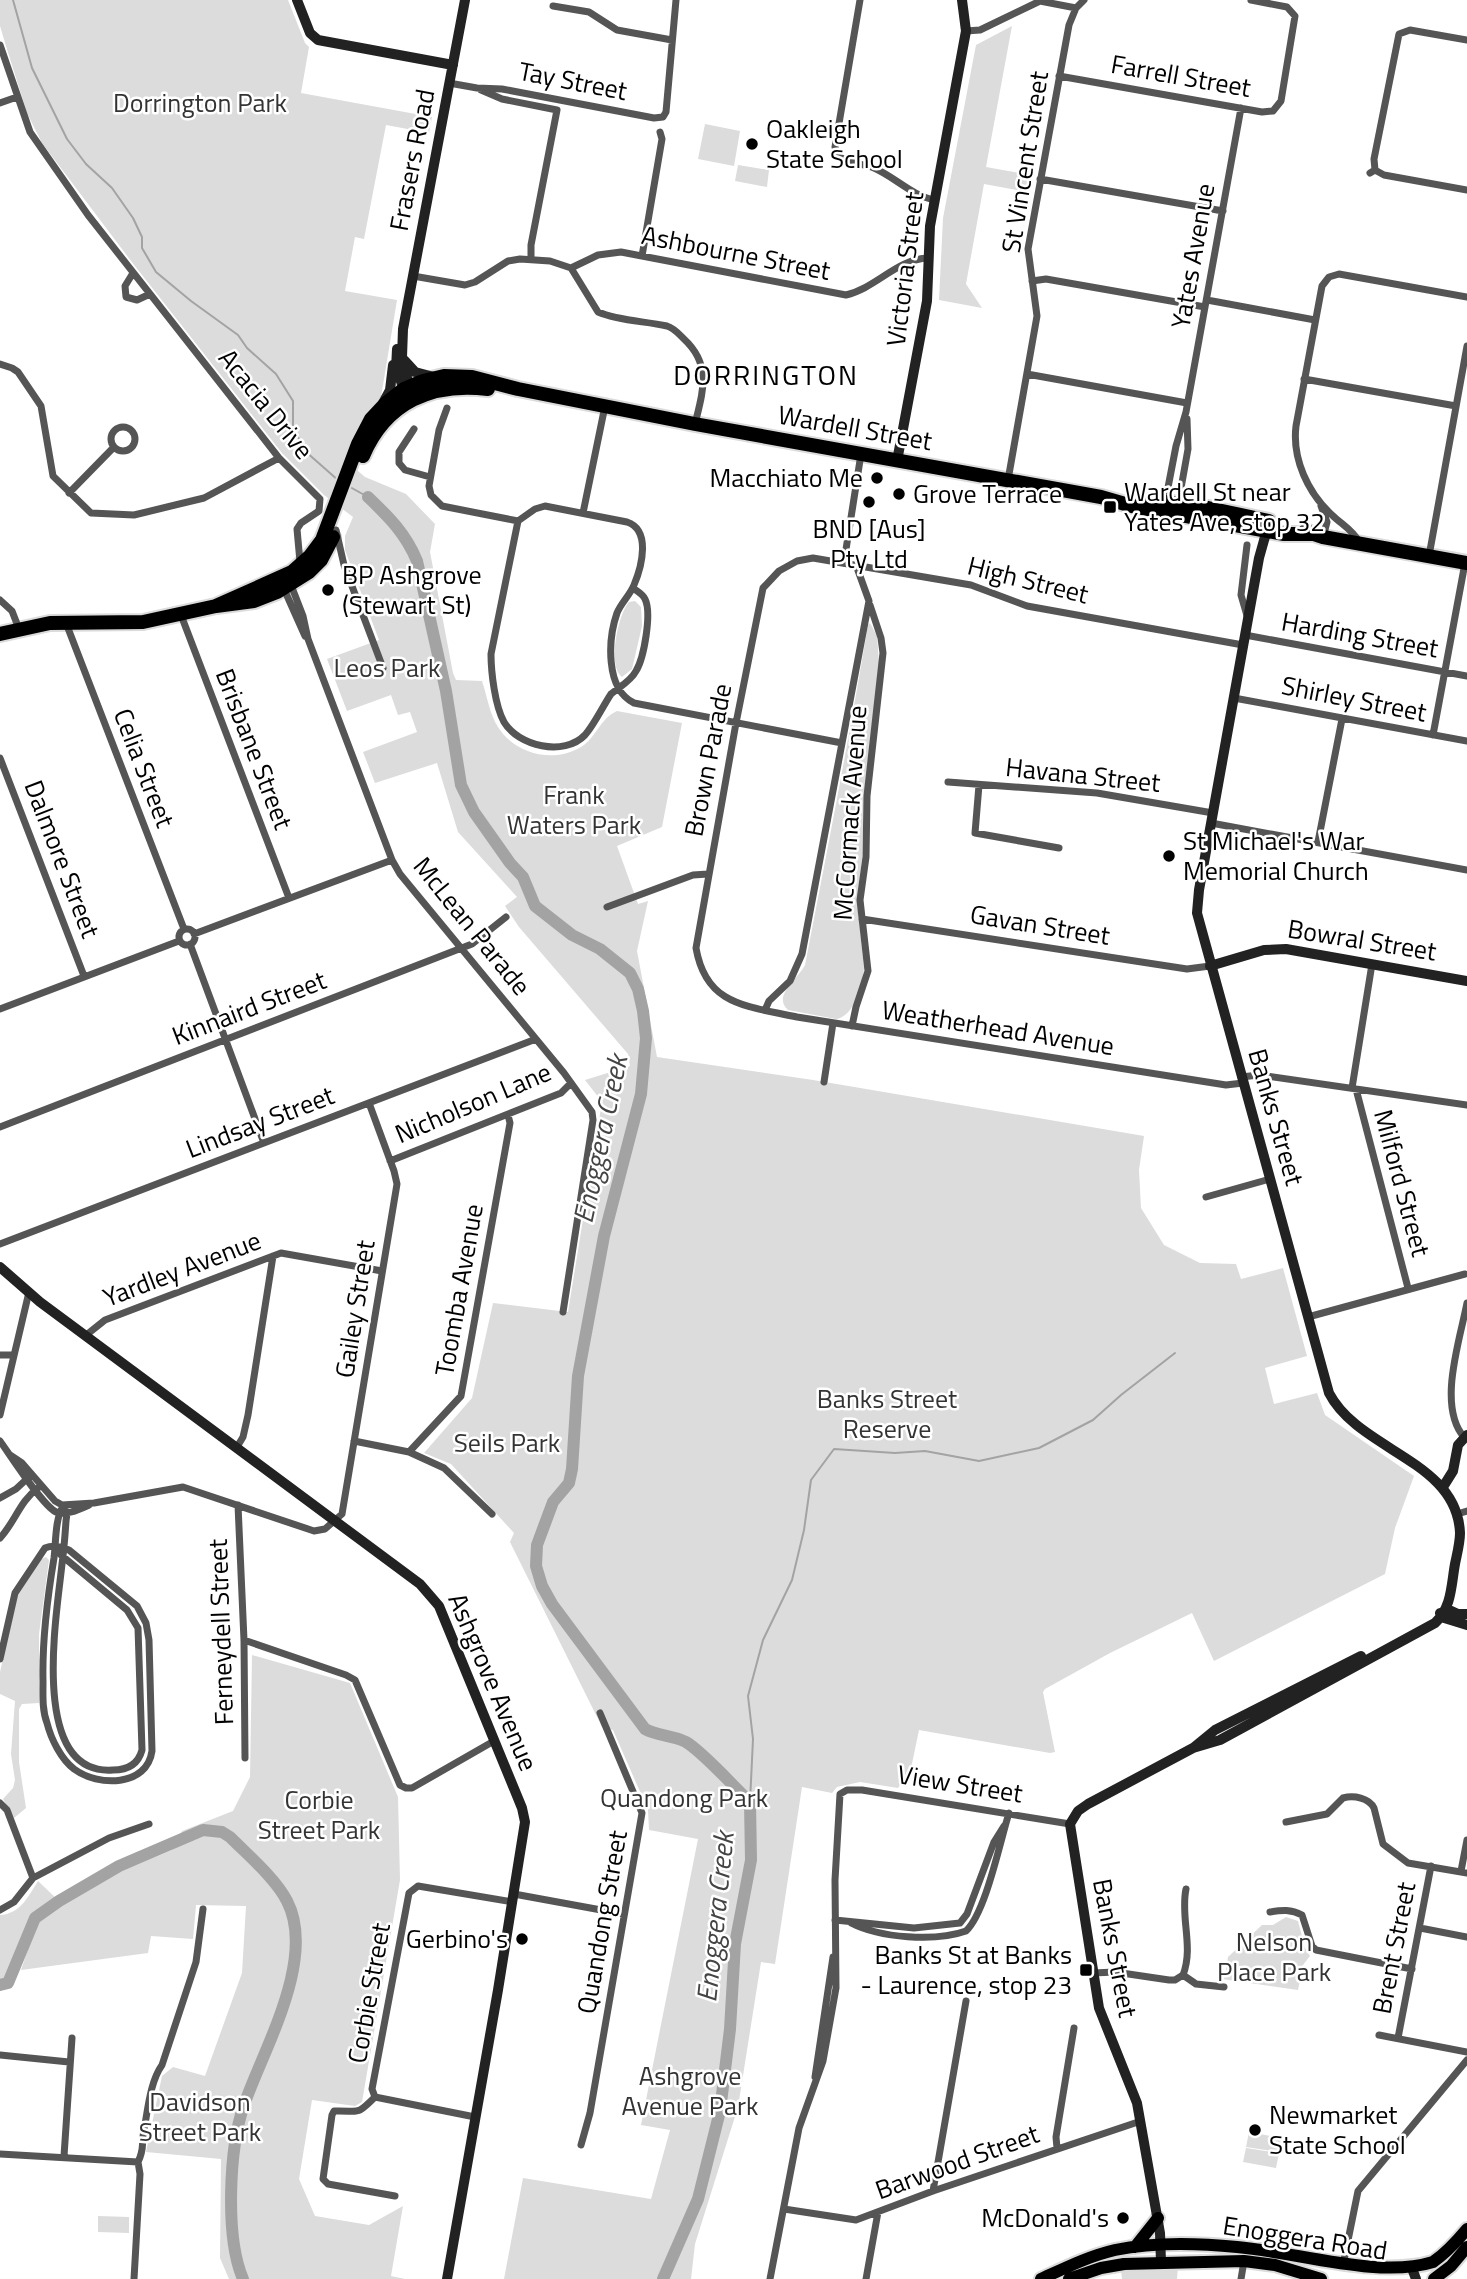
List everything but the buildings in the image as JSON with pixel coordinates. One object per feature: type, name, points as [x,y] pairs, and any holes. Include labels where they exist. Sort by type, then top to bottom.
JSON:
[{"type":"highway","name":"Wardell Street","points":[[409,391],[435,377],[472,377],[518,389],[695,424],[1101,498],[1133,498],[1265,525],[1298,536],[1317,536],[1466,562]]},
{"type":"highway","name":"Wardell Street","points":[[409,391],[449,387],[518,389]]},
{"type":"highway","points":[[286,584],[322,540],[338,511],[358,458],[365,429],[380,409],[409,391]]},
{"type":"highway","points":[[358,458],[409,391]]},
{"type":"highway","points":[[0,634],[45,624],[132,624],[216,606],[286,584],[328,560],[338,511]]},
{"type":"main road","points":[[298,0],[310,33],[318,40],[453,65]]},
{"type":"main road","name":"Frasers Road","points":[[409,391],[397,372],[399,352],[465,0]]},
{"type":"main road","name":"Victoria Street","points":[[897,461],[927,301],[930,226],[966,31],[962,0]]},
{"type":"main road","points":[[399,352],[411,370],[435,377]]},
{"type":"main road","points":[[380,409],[390,390],[399,352]]},
{"type":"main road","name":"Banks Street","points":[[1265,525],[1196,908],[1329,1393],[1336,1407],[1350,1421],[1443,1487],[1462,1516],[1460,1543],[1442,1612]]},
{"type":"main road","name":"Bowral Street","points":[[1210,965],[1275,948],[1467,981]]},
{"type":"main road","name":"Ashgrove Avenue","points":[[0,1267],[85,1336],[420,1584],[435,1599],[522,1808],[525,1822],[447,2279]]},
{"type":"main road","points":[[1443,1487],[1450,1477],[1458,1445],[1466,1436]]},
{"type":"main road","points":[[1442,1612],[1467,1615],[1464,1621],[1467,1625]]},
{"type":"main road","points":[[1442,1612],[1467,1625]]},
{"type":"main road","points":[[1070,1824],[1078,1811],[1088,1804],[1193,1748],[1220,1740],[1427,1629],[1442,1612]]},
{"type":"main road","name":"Banks Street","points":[[1070,1824],[1101,2015],[1131,2086],[1141,2121],[1158,2218],[1161,2262]]},
{"type":"main road","points":[[1135,2247],[1158,2218]]},
{"type":"main road","name":"Enoggera Road","points":[[1041,2279],[1094,2256],[1135,2247],[1161,2246],[1241,2247],[1381,2277],[1415,2275],[1439,2257],[1467,2229]]},
{"type":"main road","points":[[1434,2279],[1451,2266],[1467,2247]]},
{"type":"main road","name":"Enoggera Road","points":[[1069,2279],[1112,2265],[1244,2261],[1275,2265],[1313,2278]]},
{"type":"street","points":[[553,6],[589,12],[617,30],[673,40],[676,0]]},
{"type":"street","points":[[860,0],[835,147],[837,155],[849,162],[877,169],[921,196],[935,200]]},
{"type":"street","points":[[966,31],[980,30],[1037,2],[1047,1],[1076,8],[1084,0]]},
{"type":"street","name":"Farrell Street","points":[[1059,76],[1268,112],[1279,107],[1296,22],[1293,12],[1287,7],[1251,0]]},
{"type":"street","name":"St Vincent Street","points":[[1008,481],[1037,316],[1028,248],[1070,18],[1076,8]]},
{"type":"street","points":[[1467,40],[1410,30],[1399,34],[1372,172],[1467,190]]},
{"type":"street","name":"Tay Street","points":[[449,83],[502,89],[661,118],[666,112],[673,40]]},
{"type":"street","name":"Acacia Drive","points":[[0,45],[30,132],[88,215],[279,458],[318,497],[321,503],[317,512],[299,525],[297,539]]},
{"type":"street","name":"Tay Street","points":[[477,88],[502,99],[557,110],[531,245],[531,259]]},
{"type":"street","points":[[0,103],[17,97]]},
{"type":"street","name":"Yates Avenue","points":[[1171,507],[1176,446],[1187,408],[1241,108]]},
{"type":"street","points":[[642,256],[663,139],[660,132]]},
{"type":"street","points":[[1040,179],[1223,211]]},
{"type":"street","name":"Ashbourne Street","points":[[571,268],[598,255],[610,253],[642,256],[846,295],[858,292],[911,260],[928,258]]},
{"type":"street","points":[[413,276],[465,285],[475,282],[508,261],[550,261],[571,268],[598,312],[671,327],[687,342],[704,369],[695,424]]},
{"type":"street","points":[[133,272],[125,286],[125,297],[138,300],[150,294]]},
{"type":"street","points":[[1317,536],[1327,522],[1321,505],[1303,477],[1295,437],[1322,286],[1329,277],[1342,274],[1467,297]]},
{"type":"street","points":[[1032,281],[1051,280],[1315,320]]},
{"type":"street","points":[[1429,556],[1467,346]]},
{"type":"street","points":[[0,364],[18,372],[41,407],[52,474],[91,513],[134,515],[204,498],[279,458]]},
{"type":"street","points":[[1027,374],[1187,408]]},
{"type":"street","points":[[1304,379],[1456,406]]},
{"type":"street","points":[[583,513],[604,406]]},
{"type":"street","points":[[447,408],[439,430],[429,486],[431,495],[442,506],[518,521],[540,507],[630,522],[639,530],[642,547],[633,587],[617,613],[611,652],[611,667],[619,688],[628,699],[634,703],[842,743]]},
{"type":"street","name":"Yates Avenue","points":[[1171,507],[1188,445],[1187,408]]},
{"type":"street","points":[[414,429],[399,452],[398,461],[407,471],[430,477]]},
{"type":"street","points":[[69,493],[114,447]]},
{"type":"street","points":[[844,562],[861,454]]},
{"type":"street","points":[[1321,505],[1355,535],[1360,544]]},
{"type":"street","points":[[518,521],[491,654],[491,667],[503,721],[522,739],[556,747],[584,736],[601,708],[638,669],[648,619],[645,598],[633,587]]},
{"type":"street","points":[[336,530],[344,565],[383,668]]},
{"type":"street","points":[[297,539],[307,545],[322,540]]},
{"type":"street","points":[[297,539],[299,567]]},
{"type":"street","name":"Banks Street","points":[[1247,545],[1241,597],[1248,620]]},
{"type":"street","name":"Brown Parade","points":[[747,1006],[718,993],[700,968],[696,948],[763,588],[779,571],[797,561],[813,558],[844,562]]},
{"type":"street","points":[[328,560],[344,565]]},
{"type":"street","name":"High Street","points":[[844,562],[971,586],[1027,606],[1244,640]]},
{"type":"street","points":[[1433,735],[1466,562]]},
{"type":"street","name":"McCormack Avenue","points":[[852,1026],[868,971],[860,900],[866,857],[867,796],[883,653],[881,636],[856,565]]},
{"type":"street","name":"McLean Parade","points":[[286,584],[304,619],[308,639],[392,860],[400,874],[589,1106],[593,1120],[563,1312]]},
{"type":"street","points":[[0,600],[12,611],[19,629]]},
{"type":"street","name":"McCormack Avenue","points":[[765,1010],[769,1001],[789,983],[801,960],[869,601]]},
{"type":"street","name":"Brisbane Street","points":[[181,615],[289,898]]},
{"type":"street","name":"Celia Street","points":[[66,623],[184,929]]},
{"type":"street","name":"Harding Street","points":[[1244,640],[1467,676]]},
{"type":"street","name":"Shirley Street","points":[[1234,698],[1467,741]]},
{"type":"street","points":[[1318,842],[1342,719]]},
{"type":"street","name":"Dalmore Street","points":[[0,758],[84,976]]},
{"type":"street","name":"Havana Street","points":[[948,782],[1097,793],[1318,842],[1467,870]]},
{"type":"street","points":[[979,785],[975,834],[1059,848]]},
{"type":"street","points":[[194,934],[392,860]]},
{"type":"street","points":[[607,907],[693,875],[708,874]]},
{"type":"street","name":"Kinnaird Street","points":[[0,1127],[472,944],[506,917]]},
{"type":"street","name":"Gavan Street","points":[[862,919],[1187,970],[1210,965]]},
{"type":"street","points":[[184,929],[191,930],[194,934],[190,944],[184,945],[179,940],[179,934],[184,929]]},
{"type":"street","points":[[0,1009],[179,940]]},
{"type":"street","points":[[190,944],[264,1143]]},
{"type":"street","name":"Milford Street","points":[[1372,964],[1354,1089],[1408,1288]]},
{"type":"street","name":"Weatherhead Avenue","points":[[747,1006],[833,1023],[1226,1085],[1259,1075],[1467,1105]]},
{"type":"street","points":[[824,1082],[833,1023]]},
{"type":"street","name":"Lindsay Street","points":[[0,1244],[536,1039]]},
{"type":"street","name":"Nicholson Lane","points":[[390,1161],[561,1093],[571,1083]]},
{"type":"street","name":"Gailey Street","points":[[334,1521],[342,1514],[397,1184],[369,1103]]},
{"type":"street","name":"Toomba Avenue","points":[[409,1452],[461,1395],[510,1123],[508,1115]]},
{"type":"street","points":[[1206,1197],[1269,1179]]},
{"type":"street","name":"Yardley Avenue","points":[[85,1336],[105,1320],[273,1256],[288,1254],[382,1271]]},
{"type":"street","points":[[237,1447],[243,1437],[248,1415],[273,1256]]},
{"type":"street","points":[[1308,1317],[1408,1288],[1466,1276]]},
{"type":"street","points":[[0,1415],[29,1292]]},
{"type":"street","points":[[1466,1436],[1456,1426],[1449,1398],[1467,1303]]},
{"type":"street","points":[[0,1355],[13,1355]]},
{"type":"street","points":[[0,1441],[38,1487],[63,1510],[60,1547],[47,1601],[42,1650],[44,1711],[53,1740],[66,1761],[90,1778],[113,1781],[143,1772],[151,1760],[152,1742],[149,1640],[144,1617],[136,1604],[75,1554],[60,1547],[44,1548],[16,1590],[0,1659]]},
{"type":"street","points":[[354,1441],[409,1452],[444,1468],[492,1514]]},
{"type":"street","points":[[0,1498],[14,1491],[29,1477]]},
{"type":"street","points":[[63,1510],[183,1486],[314,1531],[325,1529],[334,1521]]},
{"type":"street","points":[[0,1538],[22,1503],[38,1487]]},
{"type":"street","points":[[14,1491],[22,1494],[22,1503]]},
{"type":"street","name":"Ferneydell Street","points":[[238,1505],[244,1640],[245,1758]]},
{"type":"street","points":[[60,1547],[63,1557],[54,1645],[56,1714],[61,1733],[80,1761],[91,1767],[110,1771],[133,1765],[140,1756],[142,1744],[137,1626],[127,1610],[63,1557]]},
{"type":"street","points":[[244,1640],[355,1680],[400,1785],[406,1788],[412,1788],[494,1741]]},
{"type":"street","name":"Quandong Street","points":[[581,2145],[590,2113],[642,1813],[600,1713]]},
{"type":"street","points":[[142,1744],[152,1742]]},
{"type":"street","name":"View Street","points":[[835,1920],[838,1801],[842,1792],[862,1790],[1070,1824]]},
{"type":"street","points":[[1286,1822],[1327,1814],[1343,1798],[1360,1797],[1372,1804],[1383,1844],[1408,1863],[1464,1872],[1467,1840]]},
{"type":"street","points":[[0,1803],[6,1810],[33,1878]]},
{"type":"street","points":[[770,2279],[799,2128],[824,2056],[833,2011],[837,1971],[835,1920],[914,1928],[950,1926],[961,1922],[968,1912],[995,1840],[1009,1813]]},
{"type":"street","points":[[0,1910],[14,1902],[33,1878],[109,1838],[149,1824]]},
{"type":"street","name":"Brent Street","points":[[1398,2038],[1431,1867]]},
{"type":"street","name":"Corbie Street","points":[[375,2097],[373,2089],[408,1896],[412,1889],[418,1886],[514,1898]]},
{"type":"street","points":[[1093,1973],[1115,1972],[1169,1980],[1183,1975],[1187,1948],[1182,1904],[1186,1889]]},
{"type":"street","points":[[514,1898],[623,1914]]},
{"type":"street","points":[[134,2279],[140,2174],[138,2162],[144,2150],[143,2133],[155,2081],[196,1962],[203,1909]]},
{"type":"street","points":[[1270,1912],[1295,1911],[1302,1915],[1312,1947],[1316,1950],[1412,1969]]},
{"type":"street","points":[[1420,1928],[1467,1937]]},
{"type":"street","points":[[1183,1975],[1196,1984],[1224,1987]]},
{"type":"street","points":[[933,2191],[966,2001]]},
{"type":"street","points":[[1057,2148],[1056,2137],[1074,2028]]},
{"type":"street","points":[[1379,2035],[1467,2052]]},
{"type":"street","points":[[64,2157],[72,2039]]},
{"type":"street","points":[[0,2055],[69,2062]]},
{"type":"street","points":[[1342,2269],[1358,2191],[1467,2060]]},
{"type":"street","points":[[395,2196],[384,2198],[328,2185],[323,2179],[334,2111],[360,2112],[375,2097],[475,2117]]},
{"type":"street","name":"Barwood Street","points":[[784,2209],[852,2220],[1141,2121]]},
{"type":"street","points":[[0,2154],[138,2162]]},
{"type":"street","points":[[866,2279],[878,2212]]},
{"type":"street","points":[[1241,2279],[1244,2261]]},
{"type":"green space","name":"Banks Street Reserve","points":[[0,0],[288,0],[309,47],[301,93],[432,117],[429,133],[386,125],[364,239],[355,237],[345,291],[397,300],[381,397],[363,419],[345,460],[365,477],[406,494],[435,524],[430,552],[453,673],[456,680],[482,681],[495,722],[515,745],[538,754],[573,751],[584,745],[607,718],[617,711],[682,723],[662,827],[617,846],[638,904],[648,901],[637,951],[657,1057],[813,1080],[1144,1136],[1139,1170],[1141,1208],[1164,1245],[1200,1263],[1236,1264],[1241,1279],[1283,1268],[1307,1356],[1265,1368],[1274,1404],[1317,1393],[1325,1415],[1414,1476],[1395,1528],[1385,1574],[1214,1661],[1192,1613],[1110,1653],[1043,1692],[1055,1752],[919,1730],[908,1783],[902,1782],[898,1788],[860,1782],[837,1787],[832,1793],[802,1787],[775,1964],[761,1962],[738,2107],[695,2244],[691,2279],[504,2279],[523,2178],[651,2199],[670,2130],[641,2125],[698,1839],[649,1830],[648,1810],[613,1730],[602,1727],[510,1542],[514,1533],[451,1464],[424,1453],[472,1398],[493,1303],[568,1312],[601,1108],[599,1098],[585,1080],[630,1066],[628,1054],[519,927],[505,906],[517,897],[458,832],[437,763],[375,783],[363,752],[417,732],[410,712],[398,715],[391,695],[347,711],[327,659],[379,640],[345,550],[345,536],[353,517],[324,495],[282,453],[42,143],[27,113],[0,26]]},
{"type":"green space","points":[[1012,26],[986,167],[1030,175],[1027,192],[984,184],[966,284],[982,308],[939,300],[943,218],[976,45]]},
{"type":"green space","points":[[705,124],[740,131],[734,166],[698,159]]},
{"type":"green space","points":[[738,165],[769,170],[767,187],[735,181]]},
{"type":"green space","points":[[635,601],[641,607],[642,626],[632,669],[622,677],[615,663],[618,628],[625,608],[629,602]]},
{"type":"green space","points":[[870,623],[877,636],[879,662],[864,798],[862,859],[857,901],[864,968],[853,1006],[836,1019],[788,1010],[783,999],[788,987],[805,965]]},
{"type":"green space","points":[[46,1557],[49,1560],[39,1634],[39,1703],[22,1704],[19,1709],[19,1762],[26,1808],[14,1818],[3,1799],[13,1788],[15,1780],[11,1754],[15,1701],[0,1694],[0,1672],[18,1594],[41,1559]]},
{"type":"green space","name":"Corbie Street Park","points":[[252,1655],[350,1683],[398,1797],[400,1880],[362,2102],[355,2106],[312,2100],[299,2179],[315,2216],[369,2225],[403,2206],[391,2276],[405,2279],[229,2279],[220,2258],[221,2159],[146,2152],[162,2076],[173,2067],[205,2076],[242,1973],[246,1906],[196,1905],[193,1939],[151,1936],[148,1953],[21,1970],[39,1917],[117,1873],[172,1850],[182,1831],[233,1811],[250,1777]]},
{"type":"green space","points":[[38,1881],[59,1901],[35,1918],[8,1983],[0,1985],[0,1915],[18,1908]]},
{"type":"green space","name":"Nelson Place Park","points":[[1286,1917],[1298,1921],[1305,1948],[1310,1956],[1303,1965],[1298,1990],[1222,1979],[1225,1976],[1228,1957],[1262,1925],[1273,1925]]},
{"type":"green space","points":[[1249,2132],[1281,2138],[1279,2152],[1246,2147]]},
{"type":"green space","points":[[1246,2148],[1279,2153],[1276,2168],[1243,2162]]},
{"type":"green space","points":[[98,2216],[129,2217],[129,2233],[98,2232]]},
{"type":"green space","points":[[1178,2267],[1177,2279],[1122,2279],[1121,2270]]},
{"type":"waterway","name":"Enoggera Creek","points":[[13,0],[32,68],[67,139],[86,164],[112,188],[133,218],[142,237],[142,248],[156,272],[238,335],[247,348],[276,374],[293,401],[293,427],[305,451],[339,481]]},
{"type":"waterway","name":"Enoggera Creek","points":[[350,487],[368,497]]},
{"type":"waterway","name":"Enoggera Creek","points":[[368,497],[396,526],[417,561],[446,691],[461,785],[474,812],[523,877],[535,906],[572,935],[600,949],[630,973],[638,989],[643,1011],[646,1038],[641,1094],[604,1236],[578,1376],[572,1469],[569,1483],[553,1502],[537,1545],[536,1566],[542,1586],[552,1604],[645,1729],[686,1742],[710,1761],[750,1802],[751,1860],[735,1944],[730,2029],[720,2111],[698,2199],[663,2279]]},
{"type":"waterway","points":[[750,1802],[753,1739],[748,1696],[763,1640],[792,1580],[804,1530],[811,1480],[834,1449],[895,1453],[925,1451],[979,1461],[1039,1448],[1093,1420],[1175,1353]]},
{"type":"waterway","name":"Enoggera Creek","points":[[0,1985],[8,1983],[35,1918],[119,1866],[203,1830],[222,1832],[230,1837],[276,1884],[287,1901],[295,1924],[296,1950],[284,2004],[244,2105],[235,2144],[231,2217],[237,2261],[243,2279]]},
{"type":"place","name":"Oakleigh State School","points":[[752,144]]},
{"type":"place","name":"Macchiato Me","points":[[877,478]]},
{"type":"place","name":"Grove Terrace","points":[[899,494]]},
{"type":"place","name":"BND [Aus] Pty Ltd","points":[[869,502]]},
{"type":"place","name":"Wardell St near Yates Ave, stop 32","points":[[1110,507]]},
{"type":"place","name":"BP Ashgrove (Stewart St)","points":[[328,590]]},
{"type":"place","name":"St Michael's War Memorial Church","points":[[1169,856]]},
{"type":"place","name":"Gerbino's","points":[[522,1939]]},
{"type":"place","name":"Banks St at Banks - Laurence, stop 23","points":[[1086,1970]]},
{"type":"place","name":"Newmarket State School","points":[[1255,2130]]},
{"type":"place","name":"McDonald's","points":[[1123,2218]]},
{"type":"district","name":"DORRINGTON","points":[[766,375]]},
{"type":"park label","name":"Dorrington Park","points":[[200,103]]},
{"type":"park label","name":"Leos Park","points":[[387,668]]},
{"type":"park label","name":"Frank Waters Park","points":[[574,810]]},
{"type":"park label","name":"Seils Park","points":[[507,1443]]},
{"type":"park label","name":"Quandong Park","points":[[684,1798]]},
{"type":"park label","name":"Ashgrove Avenue Park","points":[[690,2091]]},
{"type":"park label","name":"Davidson Street Park","points":[[200,2117]]}]
